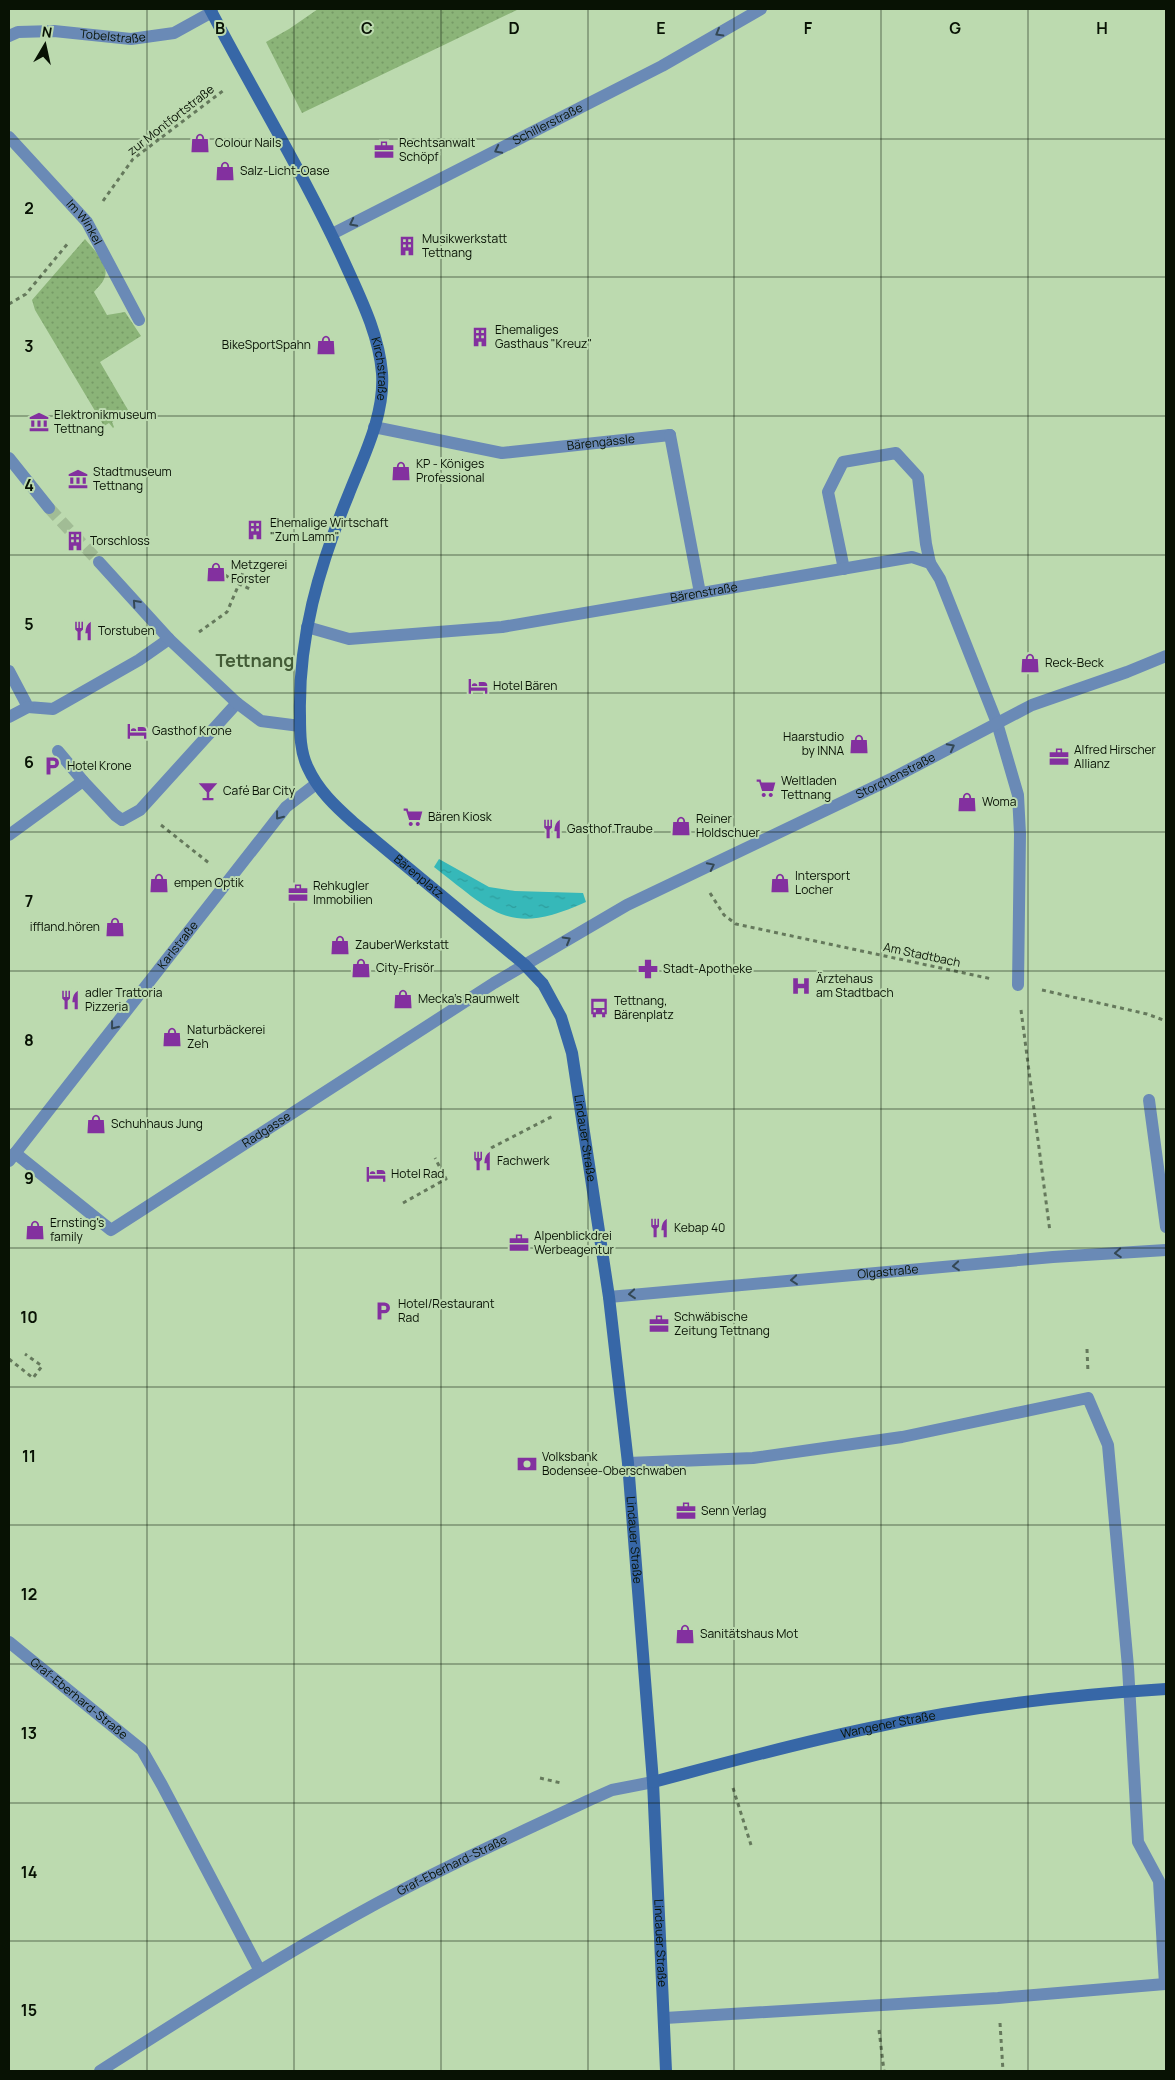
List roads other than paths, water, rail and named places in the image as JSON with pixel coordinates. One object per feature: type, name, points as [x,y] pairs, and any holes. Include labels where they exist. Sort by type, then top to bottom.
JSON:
[{"type":"street","name":"Schillerstraße","points":[[332,234],[662,66],[761,9]]},
{"type":"street","name":"Kirchstraße","points":[[211,10],[332,234],[367,313],[379,353],[382,389],[374,427],[336,524],[321,571],[302,653],[299,686],[302,747],[306,765],[316,784]]},
{"type":"street","name":"Tobelstraße","points":[[9,36],[18,32],[54,31],[131,39],[174,33],[211,10]]},
{"type":"street","name":"Im Winkel","points":[[9,137],[87,222],[140,320]]},
{"type":"street","name":"Bärengässle","points":[[374,427],[502,453],[670,435],[700,594]]},
{"type":"street","points":[[844,569],[842,552],[828,492],[843,462],[896,453],[918,477],[930,564],[940,579],[997,723],[1018,795],[1020,834],[1018,984]]},
{"type":"street","points":[[9,458],[49,508]]},
{"type":"street","name":"Bärenstraße","points":[[307,627],[349,639],[502,627],[912,557],[930,564]]},
{"type":"street","points":[[99,562],[169,639],[237,703],[261,722],[300,726]]},
{"type":"street","points":[[9,717],[28,707],[53,709],[139,660],[169,639]]},
{"type":"street","name":"Storchenstraße","points":[[524,964],[627,905],[890,780],[1032,705],[1127,672],[1166,656]]},
{"type":"street","points":[[9,671],[28,707]]},
{"type":"street","points":[[58,751],[83,781],[122,820],[134,814],[146,803],[237,703]]},
{"type":"street","points":[[9,835],[83,781]]},
{"type":"street","name":"Karlstraße","points":[[12,1157],[286,807],[316,784]]},
{"type":"street","name":"Bärenplatz","points":[[316,784],[329,800],[352,822],[524,964]]},
{"type":"street","name":"Radgasse","points":[[12,1157],[110,1230],[524,964]]},
{"type":"street","name":"Lindauer Straße","points":[[524,964],[543,984],[561,1017],[572,1053],[609,1296],[628,1463],[653,1782],[666,2071]]},
{"type":"street","points":[[1150,1100],[1166,1226]]},
{"type":"street","name":"Olgastraße","points":[[609,1296],[1053,1257],[1166,1250]]},
{"type":"street","points":[[628,1463],[753,1458],[902,1437],[1088,1398],[1108,1445],[1129,1691],[1138,1842],[1159,1881],[1165,1984],[998,1998],[665,2018]]},
{"type":"street","name":"Graf-Eberhard-Straße","points":[[9,1642],[142,1750],[259,1969]]},
{"type":"street","name":"Wangener Straße","points":[[653,1782],[815,1740],[929,1716],[1028,1702],[1166,1689]]},
{"type":"street","name":"Graf-Eberhard-Straße","points":[[100,2071],[259,1969],[353,1916],[449,1866],[594,1798],[612,1790],[653,1782]]},
{"type":"water","points":[[439,859],[489,887],[515,891],[583,893],[586,902],[538,918],[520,918],[504,915],[488,908],[434,867]]},
{"type":"tunnel","points":[[49,508],[99,562]]},
{"type":"place","name":"Colour Nails","points":[[200,143]]},
{"type":"place","name":"Rechtsanwalt Schöpf","points":[[384,150]]},
{"type":"place","name":"Salz-Licht-Oase","points":[[225,171]]},
{"type":"place","name":"Musikwerkstatt Tettnang","points":[[407,246]]},
{"type":"place","name":"Ehemaliges Gasthaus \"Kreuz\"","points":[[480,337]]},
{"type":"place","name":"BikeSportSpahn","points":[[326,345]]},
{"type":"place","name":"Elektronikmuseum Tettnang","points":[[39,422]]},
{"type":"place","name":"KP - Königes Professional","points":[[401,471]]},
{"type":"place","name":"Stadtmuseum Tettnang","points":[[78,479]]},
{"type":"place","name":"Ehemalige Wirtschaft \"Zum Lamm\"","points":[[255,530]]},
{"type":"place","name":"Torschloss","points":[[75,541]]},
{"type":"place","name":"Metzgerei Forster","points":[[216,572]]},
{"type":"place","name":"Torstuben","points":[[83,631]]},
{"type":"place","name":"Reck-Beck","points":[[1030,663]]},
{"type":"place","name":"Hotel Bären","points":[[478,686]]},
{"type":"place","name":"Gasthof Krone","points":[[137,731]]},
{"type":"place","name":"Haarstudio by INNA","points":[[859,744]]},
{"type":"place","name":"Alfred Hirscher Allianz","points":[[1059,757]]},
{"type":"place","name":"Hotel Krone","points":[[52,766]]},
{"type":"place","name":"Weltladen Tettnang","points":[[766,788]]},
{"type":"place","name":"Café Bar City","points":[[208,791]]},
{"type":"place","name":"Woma","points":[[967,802]]},
{"type":"place","name":"Bären Kiosk","points":[[413,817]]},
{"type":"place","name":"Reiner Holdschuer","points":[[681,826]]},
{"type":"place","name":"Gasthof Traube","points":[[552,829]]},
{"type":"place","name":"empen Optik","points":[[159,883]]},
{"type":"place","name":"Intersport Locher","points":[[780,883]]},
{"type":"place","name":"Rehkugler Immobilien","points":[[298,893]]},
{"type":"place","name":"iffland.hören","points":[[115,927]]},
{"type":"place","name":"ZauberWerkstatt","points":[[340,945]]},
{"type":"place","name":"City-Frisör","points":[[361,968]]},
{"type":"place","name":"Stadt-Apotheke","points":[[648,969]]},
{"type":"place","name":"Ärztehaus am Stadtbach","points":[[801,986]]},
{"type":"place","name":"Mecka's Raumwelt","points":[[403,999]]},
{"type":"place","name":"adler Trattoria Pizzeria","points":[[70,1000]]},
{"type":"place","name":"Tettnang, Bärenplatz","points":[[599,1008]]},
{"type":"place","name":"Naturbäckerei Zeh","points":[[172,1037]]},
{"type":"place","name":"Schuhhaus Jung","points":[[96,1124]]},
{"type":"place","name":"Fachwerk","points":[[482,1161]]},
{"type":"place","name":"Hotel Rad","points":[[376,1174]]},
{"type":"place","name":"Kebap 40","points":[[659,1228]]},
{"type":"place","name":"Ernsting's family","points":[[35,1230]]},
{"type":"place","name":"Alpenblickdrei Werbeagentur","points":[[519,1243]]},
{"type":"place","name":"Hotel/Restaurant Rad","points":[[383,1311]]},
{"type":"place","name":"Schwäbische Zeitung Tettnang","points":[[659,1324]]},
{"type":"place","name":"Volksbank Bodensee-Oberschwaben","points":[[527,1464]]},
{"type":"place","name":"Senn Verlag","points":[[686,1511]]},
{"type":"place","name":"Sanitätshaus Mot","points":[[685,1634]]},
{"type":"district","name":"Tettnang","points":[[255,661]]}]
